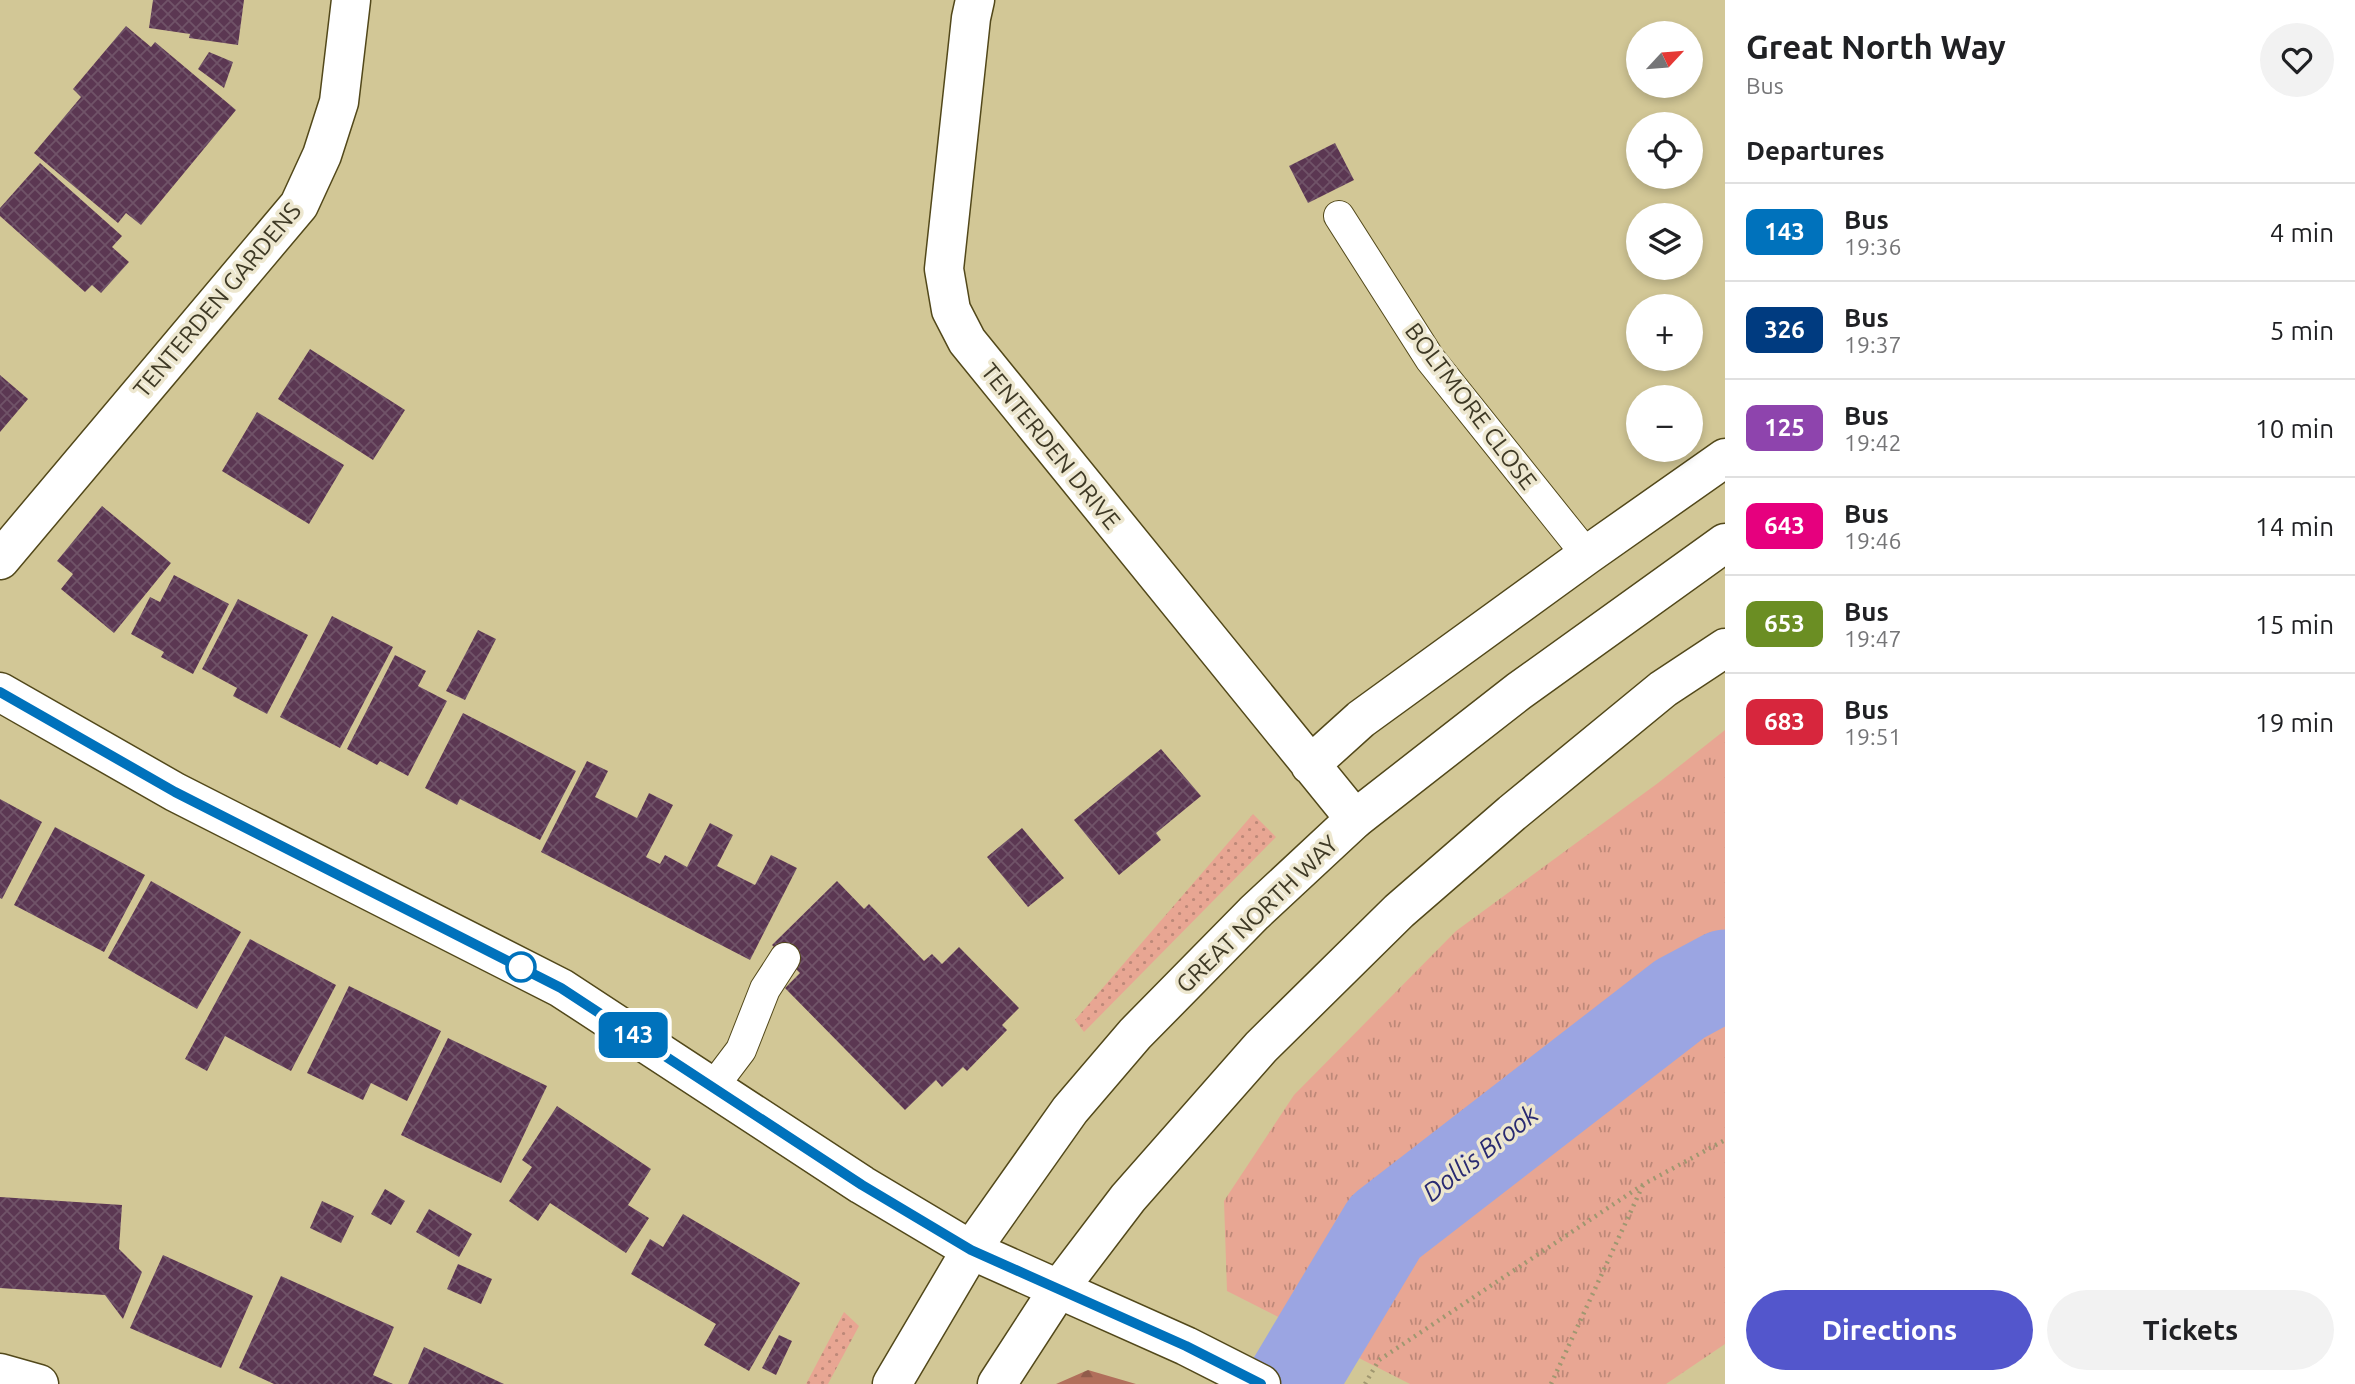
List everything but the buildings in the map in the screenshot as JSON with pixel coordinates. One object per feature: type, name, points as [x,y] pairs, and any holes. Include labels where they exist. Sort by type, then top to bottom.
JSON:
[{"type":"main road","name":"TENTERDEN GARDENS","points":[[0,560],[299,205],[322,155],[339,102],[351,0]]},
{"type":"main road","name":"TENTERDEN DRIVE","points":[[975,0],[944,269],[951,310],[967,341],[1355,819]]},
{"type":"main road","points":[[1310,765],[1361,719],[1725,458]]},
{"type":"main road","name":"GREAT NORTH WAY","points":[[892,1384],[971,1250],[1070,1110],[1135,1034],[1254,914],[1355,819],[1519,691],[1725,543]]},
{"type":"main road","points":[[997,1384],[1058,1290],[1128,1198],[1261,1047],[1399,911],[1511,813],[1663,690],[1725,649]]},
{"type":"main road","points":[[0,692],[175,792],[561,988],[862,1185],[971,1250],[1186,1346],[1261,1384]]},
{"type":"main road","points":[[0,1373],[39,1384]]},
{"type":"lane","name":"BOLTMORE CLOSE","points":[[1339,216],[1430,359],[1587,555]]},
{"type":"lane","points":[[713,1087],[741,1050],[765,989],[785,958]]},
{"type":"path","points":[[1365,1384],[1379,1360],[1644,1184],[1725,1140]]},
{"type":"path","points":[[1551,1384],[1644,1184]]},
{"type":"green space","points":[[1725,730],[1725,1344],[1666,1384],[1410,1384],[1227,1291],[1224,1201],[1294,1095],[1456,931],[1658,783]]},
{"type":"green space","points":[[1253,814],[1276,837],[1084,1032],[1075,1020]]},
{"type":"green space","points":[[844,1312],[859,1326],[828,1384],[806,1384]]},
{"type":"green space","points":[[1088,1370],[1136,1384],[1056,1384]]},
{"type":"waterway","name":"Dollis Brook","points":[[1291,1384],[1385,1227],[1680,999],[1725,975]]},
{"type":"bus line","name":"143","points":[[0,692],[175,792],[561,988],[862,1185],[971,1250],[1186,1346],[1261,1384]]}]
